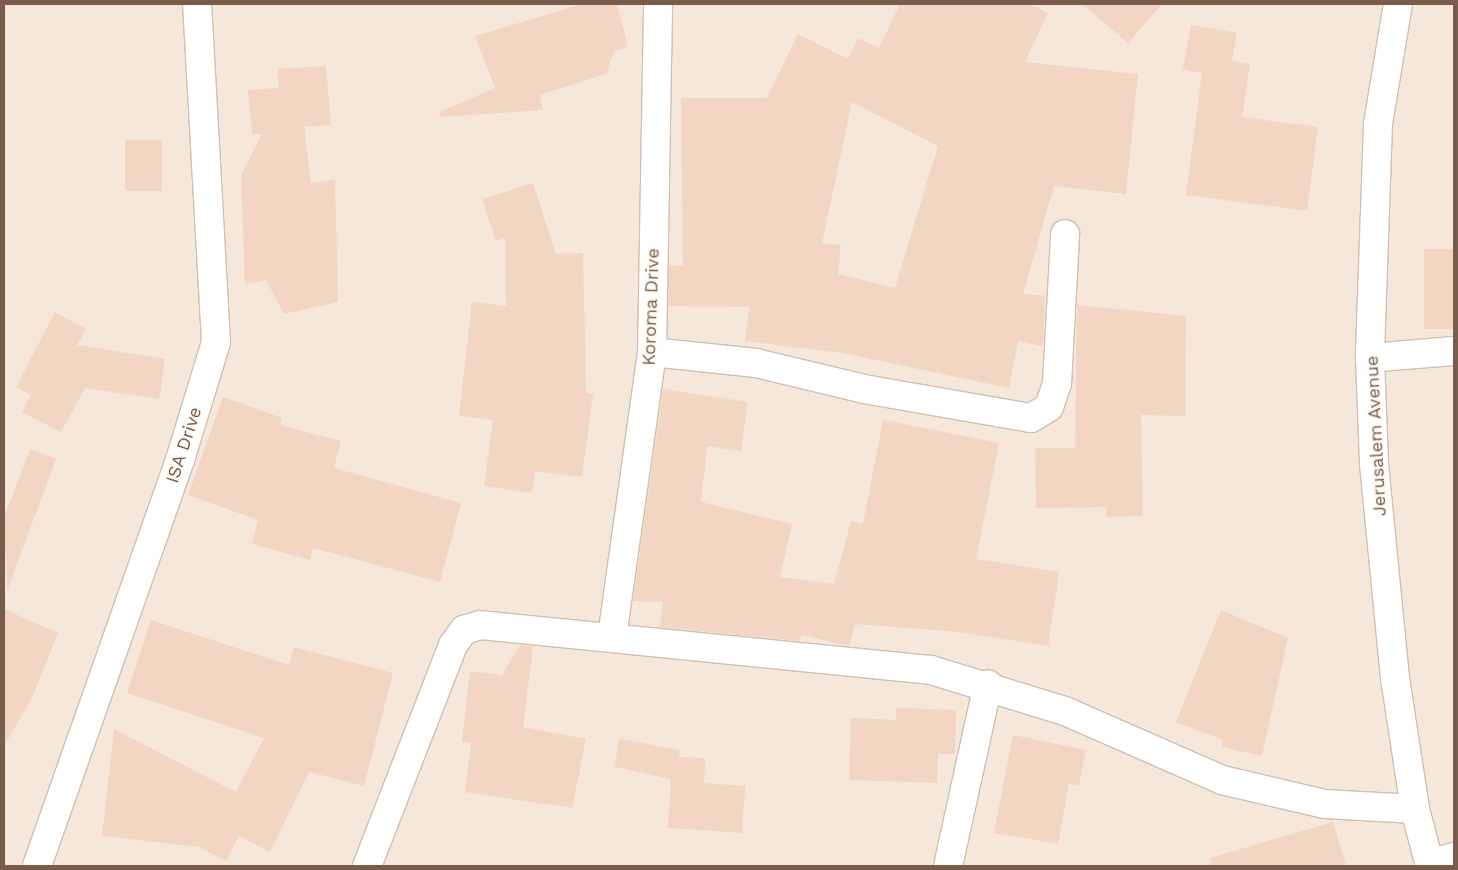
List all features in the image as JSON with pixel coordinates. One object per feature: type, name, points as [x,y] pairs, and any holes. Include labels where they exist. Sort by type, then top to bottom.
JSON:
[{"type":"street","name":"ISA Drive","points":[[38,866],[180,460],[216,342],[197,4]]},
{"type":"street","name":"Koroma Drive","points":[[612,637],[652,352],[658,4]]},
{"type":"street","name":"Jerusalem Avenue","points":[[1398,4],[1378,124],[1370,358],[1374,464],[1395,678],[1415,809],[1438,862]]},
{"type":"street","points":[[652,352],[756,363],[864,389],[1031,418],[1049,407],[1057,384],[1065,234]]},
{"type":"street","points":[[1370,358],[1454,351]]},
{"type":"street","points":[[367,866],[453,645],[464,630],[480,625],[931,670],[988,684],[1065,711],[1222,780],[1325,804],[1415,809]]},
{"type":"street","points":[[948,866],[988,684]]},
{"type":"shaded area","points":[[4,4],[1454,4],[1454,866],[4,866]]},
{"type":"building","points":[[582,4],[617,4],[628,47],[614,51],[606,74],[540,95],[543,110],[440,117],[439,112],[495,88],[475,36]]},
{"type":"building","points":[[900,4],[1028,4],[1048,13],[1025,62],[1138,74],[1126,194],[1054,186],[1023,294],[1045,296],[1043,346],[1018,341],[1009,388],[843,353],[745,341],[749,307],[668,306],[669,265],[683,266],[681,98],[767,98],[798,34],[848,59],[858,38],[879,48]],"holes":[[[852,102],[938,146],[895,288],[838,274],[841,245],[822,243]]]},
{"type":"building","points":[[1082,4],[1162,4],[1128,43]]},
{"type":"building","points":[[1191,25],[1237,33],[1232,61],[1250,64],[1242,117],[1318,127],[1307,211],[1186,195],[1202,73],[1183,69]]},
{"type":"building","points":[[326,66],[331,125],[304,127],[311,183],[335,180],[338,302],[284,314],[266,280],[245,284],[241,175],[262,134],[252,135],[248,90],[279,88],[277,69]]},
{"type":"building","points":[[125,140],[162,140],[162,191],[125,191]]},
{"type":"building","points":[[533,183],[556,254],[583,253],[586,393],[593,394],[582,477],[535,471],[532,493],[484,486],[493,420],[459,416],[472,302],[506,306],[505,238],[496,241],[482,199]]},
{"type":"building","points":[[1424,249],[1454,249],[1454,329],[1424,329]]},
{"type":"building","points":[[1077,305],[1186,316],[1185,416],[1141,415],[1143,516],[1106,517],[1106,507],[1036,508],[1035,448],[1075,448]]},
{"type":"building","points":[[55,312],[86,329],[77,345],[165,359],[159,399],[85,388],[61,432],[22,412],[31,395],[16,387]]},
{"type":"building","points":[[663,389],[748,402],[741,451],[707,446],[701,502],[792,524],[780,577],[834,584],[851,521],[863,524],[883,420],[999,443],[976,559],[1059,572],[1048,646],[960,632],[855,624],[849,646],[801,635],[800,641],[660,627],[663,602],[633,601]]},
{"type":"building","points":[[223,397],[282,418],[280,425],[341,441],[334,468],[461,503],[440,582],[313,548],[310,560],[252,544],[258,520],[188,495]]},
{"type":"building","points":[[30,449],[56,459],[7,591],[4,518]]},
{"type":"building","points":[[4,609],[58,633],[32,698],[4,746]]},
{"type":"building","points":[[1221,610],[1288,638],[1262,756],[1222,747],[1223,740],[1176,722]]},
{"type":"building","points":[[151,620],[289,665],[294,647],[393,673],[364,786],[309,772],[270,852],[239,836],[226,861],[199,847],[102,836],[114,729],[236,792],[264,738],[127,693]]},
{"type":"building","points":[[520,645],[533,646],[523,727],[586,739],[572,808],[465,792],[471,743],[462,742],[470,671],[502,675]]},
{"type":"building","points":[[896,708],[956,710],[955,754],[938,754],[937,783],[849,780],[851,718],[896,720]]},
{"type":"building","points":[[1013,735],[1086,750],[1079,786],[1069,783],[1058,844],[994,833]]},
{"type":"building","points":[[619,739],[680,750],[679,757],[705,758],[704,783],[745,786],[742,833],[668,828],[671,779],[615,767]]},
{"type":"building","points":[[1333,822],[1346,866],[1211,866],[1210,858]]}]
